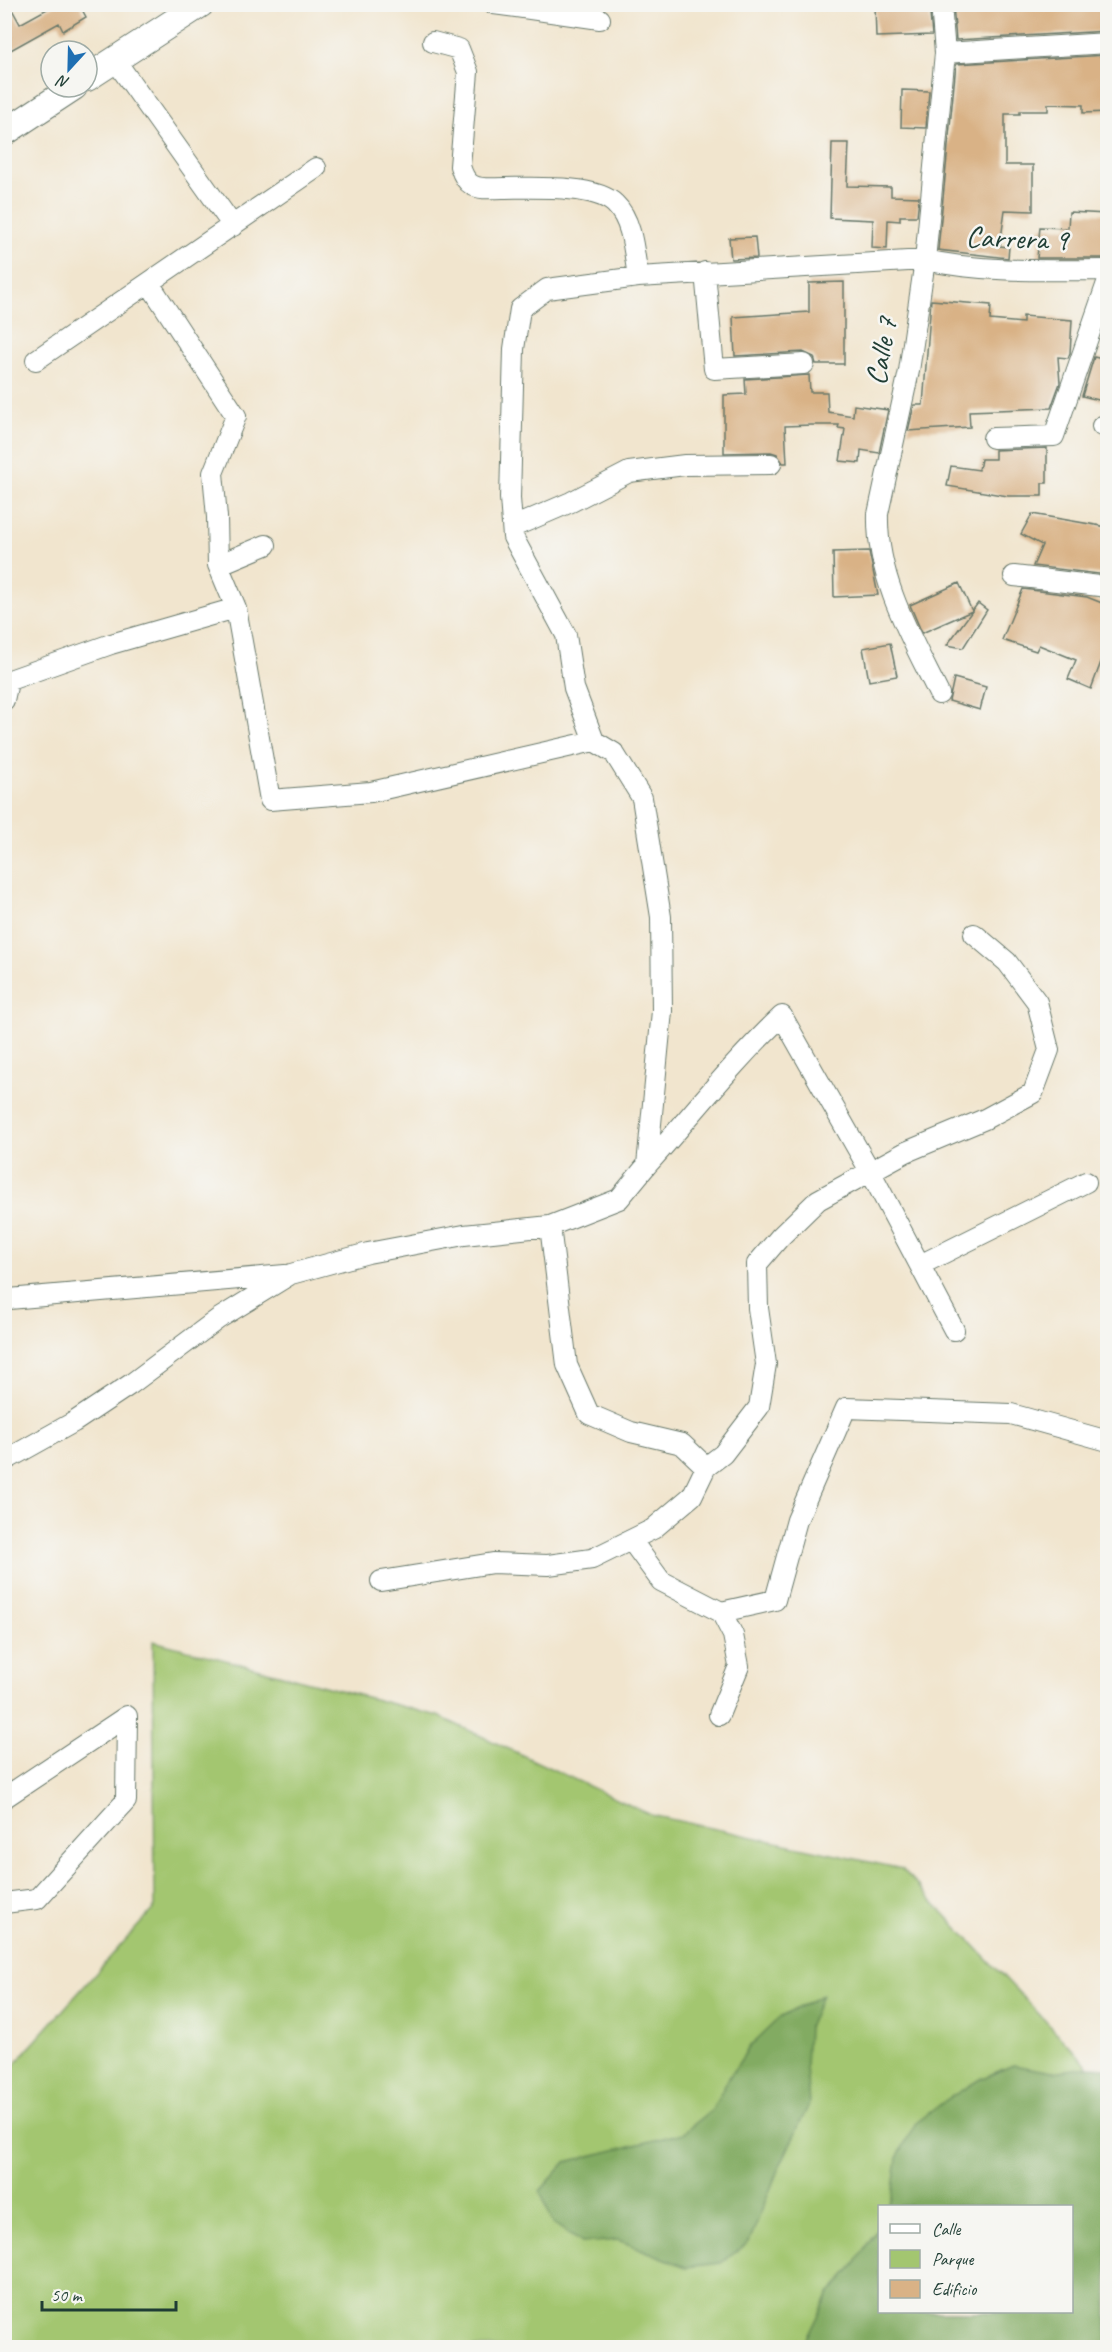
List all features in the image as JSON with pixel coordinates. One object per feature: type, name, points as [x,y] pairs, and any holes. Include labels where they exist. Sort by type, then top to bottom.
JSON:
[{"type":"main road","points":[[99,70],[201,4]]},
{"type":"main road","points":[[4,133],[56,99]]},
{"type":"street","points":[[494,4],[600,19]]},
{"type":"street","name":"Calle 7","points":[[939,694],[901,615],[883,559],[878,533],[878,514],[909,371],[925,260],[945,53],[941,4]]},
{"type":"street","points":[[433,42],[459,49],[468,72],[460,166],[463,176],[470,184],[486,188],[563,189],[607,197],[616,204],[625,217],[638,277]]},
{"type":"street","points":[[945,53],[1107,43]]},
{"type":"street","points":[[115,60],[233,226]]},
{"type":"street","points":[[36,360],[316,168]]},
{"type":"street","name":"Carrera 9","points":[[594,741],[574,688],[566,635],[513,537],[510,498],[514,349],[520,309],[547,289],[638,277],[705,272],[925,260],[947,265],[1014,271],[1107,270]]},
{"type":"street","points":[[705,272],[714,369],[804,364]]},
{"type":"street","points":[[993,438],[1054,436],[1107,280]]},
{"type":"street","points":[[149,283],[236,416],[213,472],[218,565],[236,608],[270,800],[371,792],[594,741],[614,753],[642,798],[661,918],[662,1011],[647,1165]]},
{"type":"street","points":[[513,527],[571,502],[629,472],[685,465],[771,464]]},
{"type":"street","points":[[218,565],[266,546]]},
{"type":"street","points":[[1014,576],[1107,587]]},
{"type":"street","points":[[6,688],[111,645],[236,608]]},
{"type":"street","points":[[381,1581],[493,1563],[548,1565],[592,1558],[653,1529],[692,1496],[706,1467],[723,1454],[759,1407],[766,1364],[758,1308],[757,1264],[780,1237],[818,1200],[906,1152],[985,1119],[1033,1093],[1048,1050],[1037,1002],[1007,962],[974,934]]},
{"type":"street","points":[[4,1297],[9,1299],[291,1274],[368,1253],[464,1235],[550,1226],[619,1199],[752,1044],[782,1016],[870,1171],[954,1329]]},
{"type":"street","points":[[920,1265],[1086,1182]]},
{"type":"street","points":[[550,1226],[567,1365],[588,1414],[631,1432],[682,1444],[706,1467]]},
{"type":"street","points":[[4,1461],[74,1422],[131,1384],[218,1320],[291,1274]]},
{"type":"street","points":[[720,1612],[775,1600],[797,1520],[846,1408],[1011,1414],[1107,1441]]},
{"type":"street","points":[[631,1540],[661,1581],[720,1612],[733,1635],[739,1666],[719,1715]]},
{"type":"street","points":[[4,1798],[127,1716],[126,1801],[37,1899],[4,1904]]},
{"type":"green space","points":[[153,1641],[438,1716],[651,1815],[902,1869],[1089,2067],[1107,2068],[1107,2347],[5,2348],[5,2075],[155,1907]]},
{"type":"green space","points":[[822,1995],[808,2028],[806,2066],[809,2104],[778,2170],[749,2242],[721,2263],[686,2267],[618,2240],[582,2243],[553,2223],[540,2191],[566,2162],[683,2133],[712,2110],[730,2076],[750,2046],[779,2018]]},
{"type":"green space","points":[[1013,2065],[1052,2072],[1089,2067],[1107,2068],[1107,2347],[803,2347],[829,2294],[855,2264],[878,2229],[878,2313],[1073,2313],[1073,2205],[888,2205],[892,2197],[897,2158],[915,2124],[946,2100],[980,2079]]},
{"type":"building","points":[[4,4],[9,4],[20,24],[56,4],[79,4],[86,17],[63,31],[59,23],[9,51],[4,44]]},
{"type":"building","points":[[875,4],[929,4],[932,35],[876,37]]},
{"type":"building","points":[[953,4],[1107,4],[1107,31],[956,40]]},
{"type":"building","points":[[1107,55],[1107,112],[1083,113],[1083,105],[1048,104],[1048,111],[1020,111],[1020,114],[1005,114],[1005,165],[1033,165],[1033,211],[1005,210],[1000,246],[1009,247],[1008,258],[938,250],[956,64]]},
{"type":"building","points":[[902,90],[929,91],[926,128],[901,127]]},
{"type":"building","points":[[832,143],[849,143],[847,186],[891,187],[891,196],[919,197],[917,216],[900,216],[900,221],[888,220],[887,249],[872,248],[873,220],[830,218]]},
{"type":"building","points":[[1069,212],[1107,214],[1107,258],[1037,258],[1040,227],[1068,228]]},
{"type":"building","points":[[755,237],[757,258],[731,259],[729,238]]},
{"type":"building","points":[[844,282],[844,364],[816,364],[814,357],[803,352],[735,356],[733,317],[809,312],[809,283]]},
{"type":"building","points":[[931,300],[991,305],[990,320],[1023,323],[1023,316],[1072,320],[1070,353],[1068,358],[1058,357],[1060,383],[1051,408],[969,411],[970,427],[908,431],[914,405],[923,405]]},
{"type":"building","points":[[1094,357],[1107,360],[1107,402],[1082,396]]},
{"type":"building","points":[[809,375],[810,392],[827,392],[828,412],[853,416],[854,405],[888,410],[879,453],[861,450],[860,463],[840,461],[845,429],[838,428],[839,425],[811,425],[785,426],[787,463],[783,463],[777,454],[771,452],[724,453],[724,395],[746,394],[745,379]]},
{"type":"building","points":[[1047,448],[1047,483],[1042,483],[1042,496],[1008,496],[947,486],[951,466],[979,470],[981,459],[995,459],[995,450]]},
{"type":"building","points":[[1032,514],[1107,527],[1107,575],[1033,566],[1042,545],[1021,534]]},
{"type":"building","points":[[869,551],[878,595],[834,597],[833,552]]},
{"type":"building","points":[[959,583],[972,611],[922,633],[910,605]]},
{"type":"building","points":[[1023,589],[1087,597],[1107,605],[1107,646],[1091,689],[1068,679],[1076,660],[1039,645],[1036,651],[1002,640]]},
{"type":"building","points":[[978,603],[987,610],[963,648],[947,645]]},
{"type":"building","points":[[890,643],[897,676],[869,681],[863,648]]},
{"type":"building","points":[[954,678],[986,687],[980,710],[949,701]]}]
